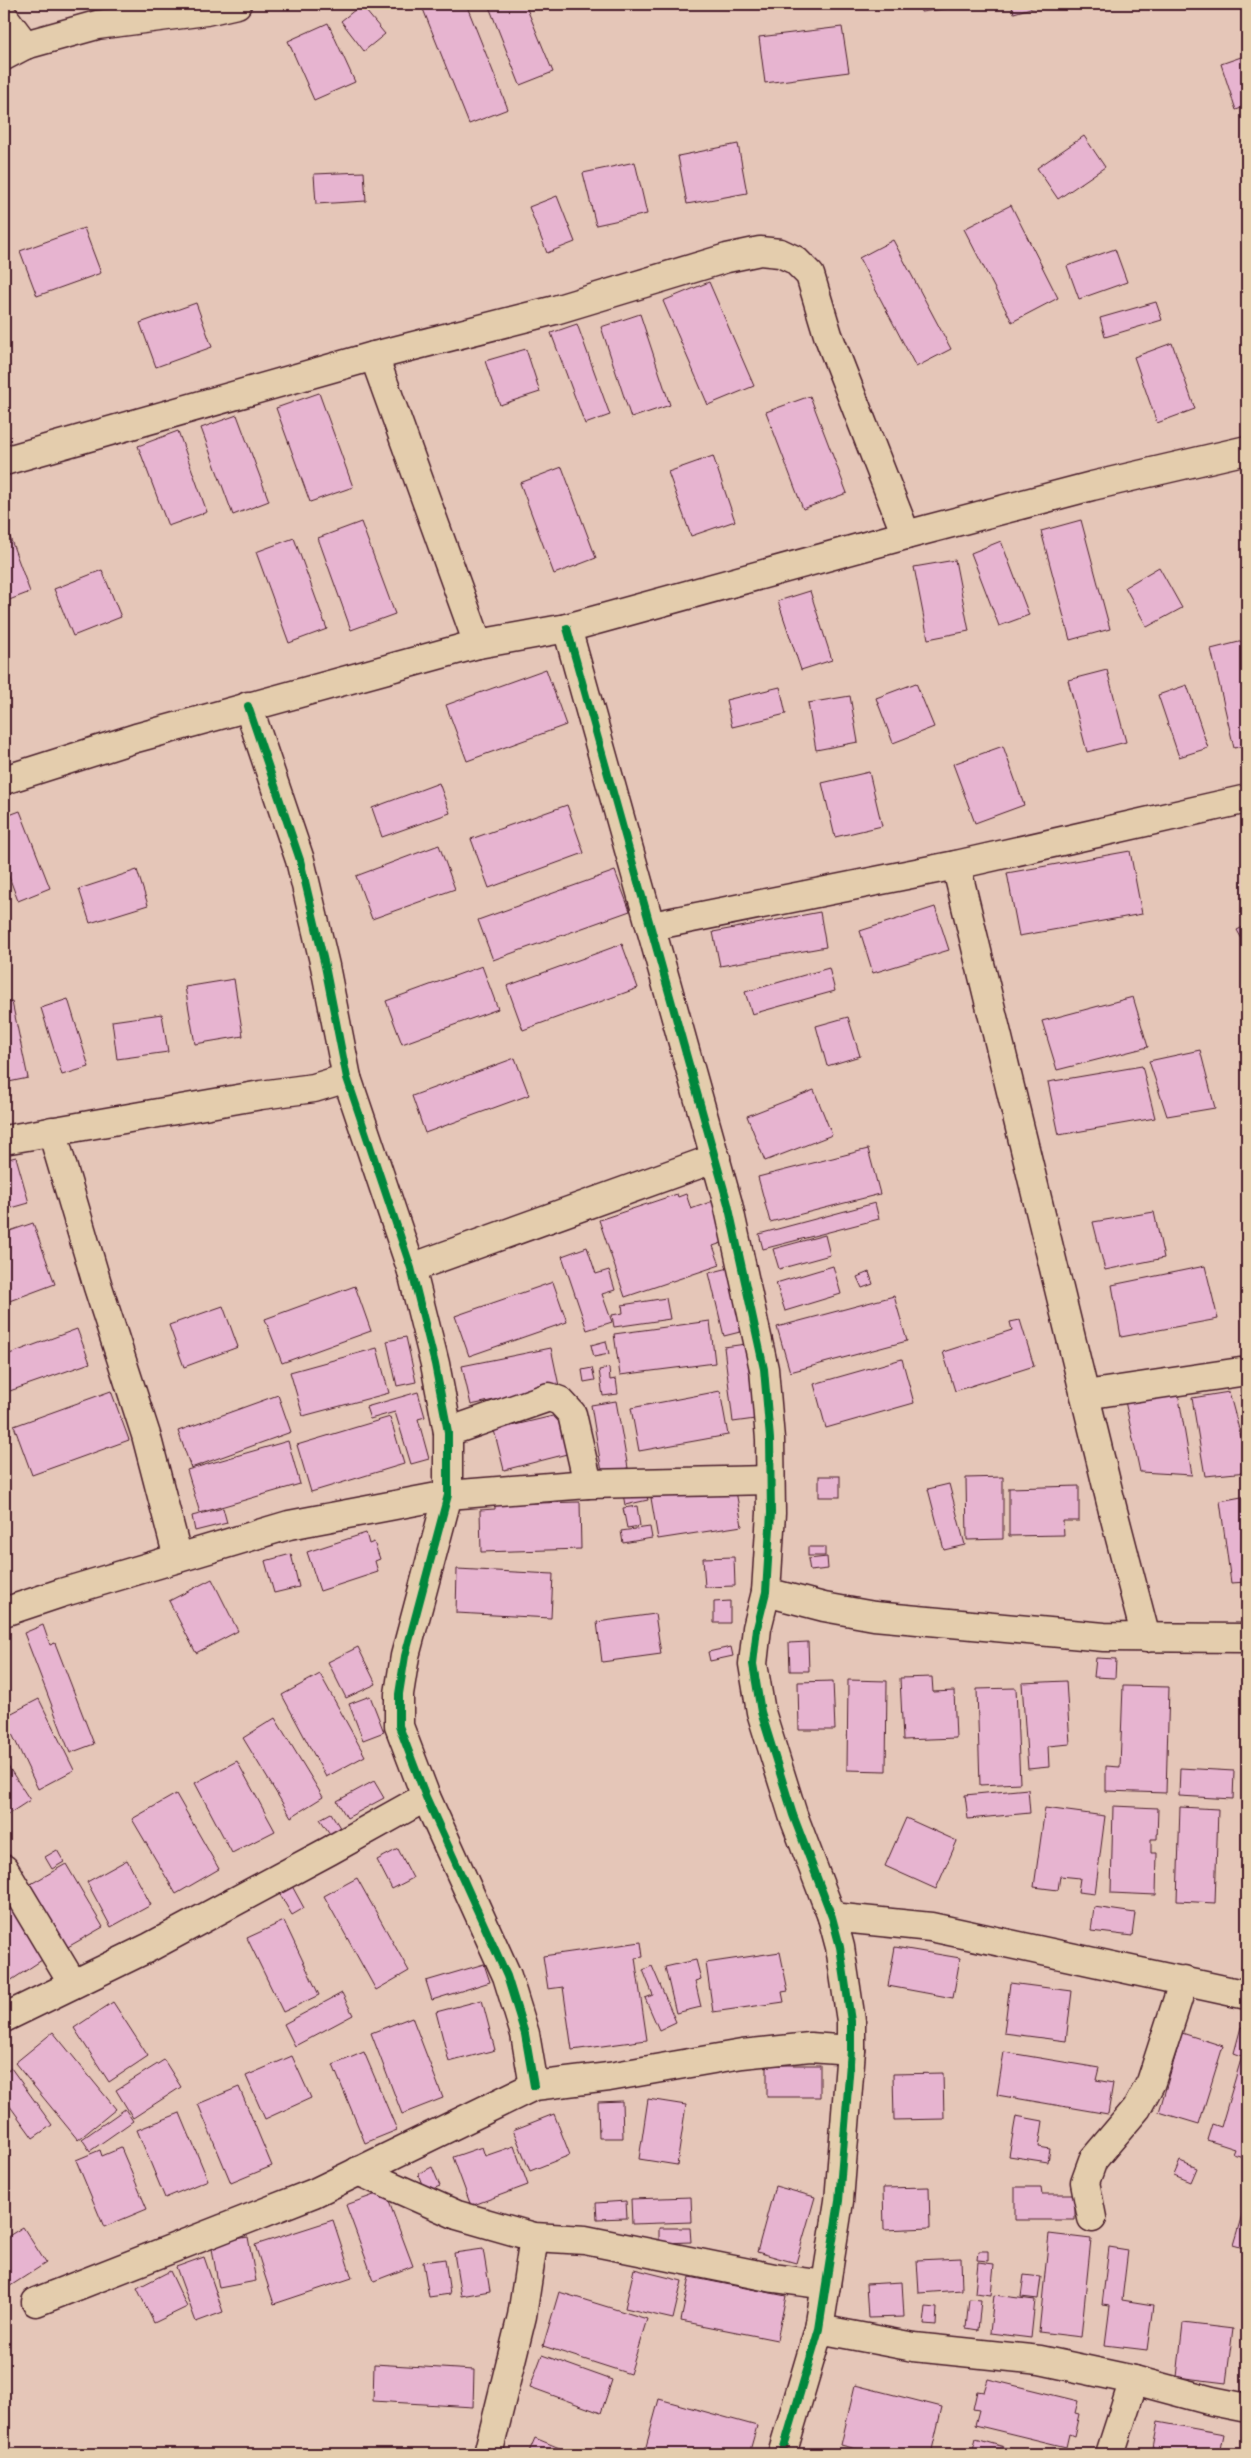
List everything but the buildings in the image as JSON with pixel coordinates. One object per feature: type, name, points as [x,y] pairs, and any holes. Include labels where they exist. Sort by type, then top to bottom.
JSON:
[{"type":"street","points":[[4,17],[14,51],[97,25],[206,11],[237,4]]},
{"type":"street","points":[[4,461],[374,356],[555,310],[727,258],[760,251],[780,253],[795,260],[810,275],[828,335],[906,535]]},
{"type":"street","points":[[374,356],[478,644]]},
{"type":"street","points":[[4,780],[136,738],[478,644],[567,628],[906,535],[1102,484],[1247,450]]},
{"type":"street","points":[[567,628],[716,1158],[728,1204],[764,1370],[770,1439],[766,1592],[757,1628],[753,1664],[761,1712],[793,1815],[832,1918],[840,1947],[851,2021],[851,2050],[839,2201],[819,2329],[782,2454]]},
{"type":"street","points":[[248,706],[300,860],[325,966],[347,1078],[411,1268],[435,1364],[448,1432],[448,1495],[405,1656],[399,1694],[399,1726],[426,1797],[507,1976],[525,2034],[534,2086]]},
{"type":"street","points":[[652,926],[956,865],[1247,800]]},
{"type":"street","points":[[956,865],[1146,1638]]},
{"type":"street","points":[[4,1140],[314,1088],[347,1078]]},
{"type":"street","points":[[52,1131],[146,1435],[178,1558]]},
{"type":"street","points":[[411,1268],[716,1158]]},
{"type":"street","points":[[1085,1395],[1247,1371]]},
{"type":"street","points":[[448,1432],[549,1397],[560,1401],[572,1414],[588,1484]]},
{"type":"street","points":[[4,1612],[289,1525],[448,1495],[588,1484],[770,1480]]},
{"type":"street","points":[[766,1592],[824,1607],[874,1616],[1104,1637],[1247,1638]]},
{"type":"street","points":[[4,2018],[150,1947],[426,1797]]},
{"type":"street","points":[[4,1869],[73,1984]]},
{"type":"street","points":[[832,1918],[931,1927],[1247,1995]]},
{"type":"street","points":[[1092,2218],[1086,2182],[1093,2160],[1137,2108],[1151,2082],[1184,1980]]},
{"type":"street","points":[[36,2302],[314,2193],[534,2086],[609,2077],[742,2054],[810,2047],[851,2050]]},
{"type":"street","points":[[358,2171],[457,2215],[534,2237],[585,2240],[774,2278],[826,2285]]},
{"type":"street","points":[[488,2454],[522,2316],[534,2237]]},
{"type":"street","points":[[819,2329],[914,2347],[1040,2360],[1134,2380],[1212,2401],[1247,2408]]},
{"type":"street","points":[[1110,2454],[1134,2380]]},
{"type":"cycle path","points":[[567,628],[728,1204],[764,1369],[770,1439],[771,1513],[766,1592],[757,1628],[753,1664],[761,1712],[793,1815],[832,1917],[840,1947],[851,2021],[851,2050],[839,2201],[819,2329],[782,2454]]},
{"type":"cycle path","points":[[248,706],[300,860],[325,966],[347,1078],[411,1268],[435,1364],[448,1432],[448,1495],[405,1656],[399,1694],[399,1726],[426,1797],[507,1976],[525,2034],[534,2086]]}]
